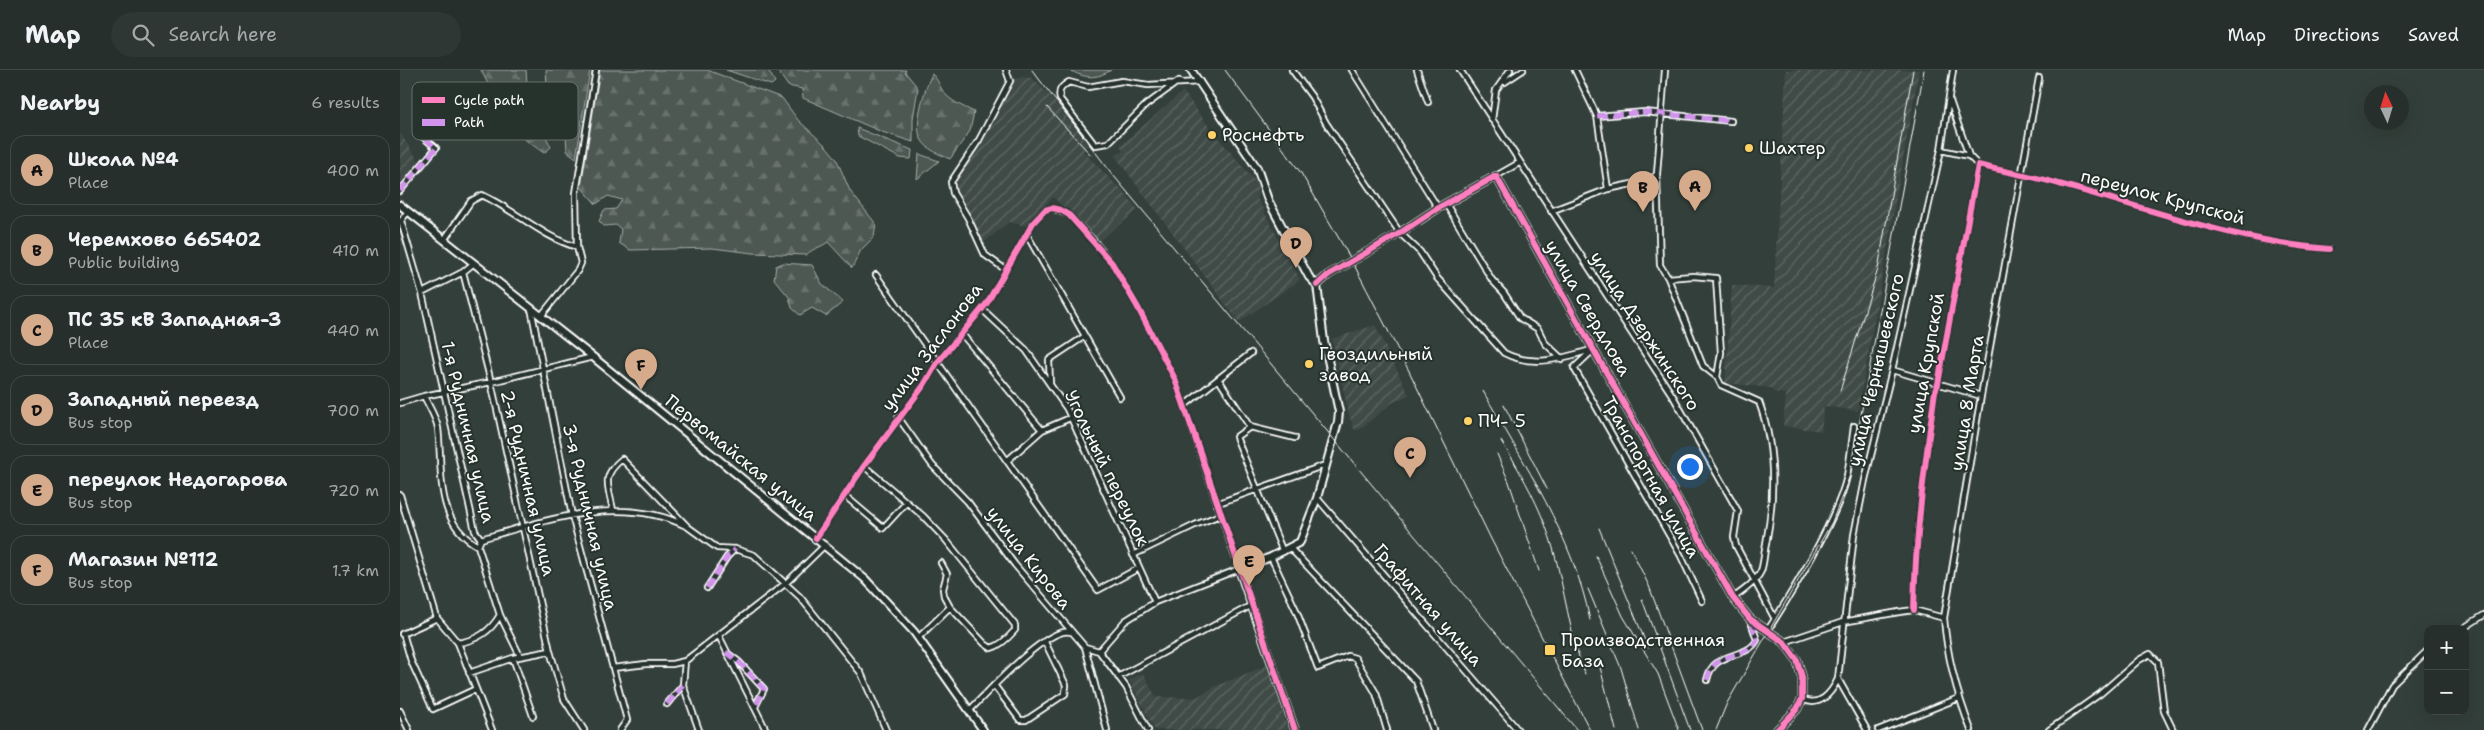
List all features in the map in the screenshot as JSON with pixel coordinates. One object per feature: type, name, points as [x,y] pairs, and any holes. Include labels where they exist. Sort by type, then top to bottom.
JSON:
[{"type":"street","points":[[541,316],[578,270],[580,262],[577,247],[576,193],[596,70]]},
{"type":"street","points":[[1006,70],[1010,81],[978,140],[951,182],[953,193],[968,218],[985,255],[1006,270]]},
{"type":"street","points":[[1085,647],[1092,651],[1099,651],[1125,621],[1155,602],[1271,557],[1300,542],[1317,498],[1338,422],[1338,412],[1324,341],[1317,285],[1310,277],[1268,200],[1257,168],[1191,70]]},
{"type":"street","points":[[1292,70],[1312,97],[1326,123],[1400,233],[1420,252],[1438,278],[1504,353],[1515,359],[1562,360],[1594,349]]},
{"type":"street","points":[[1352,70],[1438,208]]},
{"type":"street","points":[[1417,70],[1428,102]]},
{"type":"street","name":"улица Дзержинского","points":[[1460,70],[1674,398],[1738,511],[1734,537],[1775,619]]},
{"type":"street","points":[[1492,120],[1496,90],[1510,70]]},
{"type":"street","points":[[1502,83],[1523,70]]},
{"type":"street","points":[[1575,70],[1597,116],[1608,189]]},
{"type":"street","points":[[1665,70],[1660,114],[1659,167],[1657,174],[1660,265],[1668,278],[1703,366],[1717,377],[1721,385],[1759,402],[1768,429],[1772,466],[1772,513],[1760,571],[1754,580],[1733,598]]},
{"type":"street","name":"улица Чернышевского","points":[[1838,679],[1854,535],[1941,150],[1953,70]]},
{"type":"street","name":"улица 8 Марта","points":[[1971,730],[1959,698],[1946,641],[1944,618],[1981,396],[2039,78]]},
{"type":"street","points":[[1178,82],[1146,105],[1108,143],[1096,145],[1060,99],[1059,92],[1061,86],[1069,82],[1088,87],[1122,81],[1166,85],[1178,82],[1200,82]]},
{"type":"street","points":[[1949,98],[1969,156],[1978,165],[2020,176]]},
{"type":"street","points":[[1597,116],[1645,112],[1731,121]]},
{"type":"street","points":[[400,190],[436,148],[427,140]]},
{"type":"street","points":[[1941,150],[1969,156]]},
{"type":"street","points":[[1317,285],[1355,259],[1438,208],[1519,163]]},
{"type":"street","name":"улица Крупской","points":[[1914,610],[1915,554],[1919,500],[1935,391],[1938,384],[1978,165]]},
{"type":"street","points":[[1551,211],[1608,189],[1651,180],[1657,174]]},
{"type":"street","name":"улица Свердлова","points":[[1496,176],[1733,598],[1750,619],[1784,642],[1797,660],[1802,677],[1802,699]]},
{"type":"street","name":"переулок Крупской","points":[[2020,176],[2058,183],[2193,224],[2302,247],[2329,249]]},
{"type":"street","points":[[444,240],[472,202],[482,195],[504,205],[562,243],[577,247]]},
{"type":"street","points":[[1446,204],[1492,280],[1504,293],[1520,318],[1538,329],[1545,343],[1562,360]]},
{"type":"street","name":"Первомайская улица","points":[[400,205],[593,357],[865,579],[892,606],[918,638],[983,730]]},
{"type":"street","name":"улица Заслонова","points":[[816,538],[898,417],[924,385],[937,363],[982,309],[1033,223],[1045,210],[1052,208],[1069,215],[1112,263],[1141,313],[1175,379],[1184,405]]},
{"type":"street","name":"1-я Рудничная улица","points":[[408,211],[401,221],[422,293],[475,531],[481,539],[478,546],[500,615],[520,656]]},
{"type":"street","points":[[1027,235],[1120,397]]},
{"type":"street","points":[[422,293],[463,272],[474,263]]},
{"type":"street","name":"2-я Рудничная улица","points":[[463,272],[491,382],[550,651],[564,699],[584,730]]},
{"type":"street","points":[[876,275],[1098,590],[1139,568]]},
{"type":"street","points":[[1668,278],[1693,276],[1716,278],[1721,352],[1717,377]]},
{"type":"street","name":"3-я Рудничная улица","points":[[530,308],[572,516],[627,720],[620,730]]},
{"type":"street","name":"Угольный переулок","points":[[982,309],[1026,350],[1050,383],[1070,418],[1155,602]]},
{"type":"street","points":[[961,333],[1042,430]]},
{"type":"street","points":[[1050,383],[1049,360],[1085,336]]},
{"type":"street","name":"Транспортная улица","points":[[1594,349],[1574,368],[1681,556],[1702,600]]},
{"type":"street","points":[[1251,352],[1219,380],[1184,405],[1216,504],[1295,730]]},
{"type":"street","points":[[400,403],[593,357]]},
{"type":"street","points":[[1892,370],[1981,396]]},
{"type":"street","points":[[1219,380],[1250,427],[1295,438]]},
{"type":"street","points":[[424,396],[438,426],[440,475],[449,517],[464,539],[478,546]]},
{"type":"street","name":"улица Кирова","points":[[898,417],[932,465],[968,502],[1015,564],[1085,647],[1107,730]]},
{"type":"street","points":[[1008,460],[1042,430],[1070,418]]},
{"type":"street","points":[[1768,630],[1819,541],[1839,498],[1846,476],[1854,426]]},
{"type":"street","points":[[1250,427],[1236,437],[1256,490],[1283,552]]},
{"type":"street","name":"3-я Рудничная улица","points":[[613,510],[606,478],[611,468],[622,459],[688,527]]},
{"type":"street","points":[[1216,504],[1325,465]]},
{"type":"street","points":[[864,466],[923,516],[946,540],[1002,607],[1015,625],[1015,630],[996,647],[991,648],[950,607],[943,589],[947,574],[941,563]]},
{"type":"street","points":[[400,494],[437,618],[458,643],[492,730]]},
{"type":"street","points":[[844,495],[883,528],[906,503]]},
{"type":"street","name":"Графитная улица","points":[[1317,498],[1518,730]]},
{"type":"street","points":[[481,539],[572,516],[613,510],[669,517],[688,527],[717,548],[735,549],[754,555],[800,597],[861,673],[886,730]]},
{"type":"street","points":[[1133,556],[1195,524],[1220,514]]},
{"type":"street","points":[[614,668],[646,664],[672,664],[685,661],[786,583],[825,545]]},
{"type":"street","points":[[1290,548],[1416,681],[1433,730]]},
{"type":"street","points":[[707,588],[727,557],[735,549]]},
{"type":"street","points":[[1271,557],[1296,610],[1318,668],[1348,656],[1355,658],[1376,693],[1387,730]]},
{"type":"street","points":[[1118,677],[1252,605]]},
{"type":"street","points":[[918,638],[950,607]]},
{"type":"street","points":[[1784,642],[1843,622],[1914,610],[1944,618]]},
{"type":"street","points":[[458,643],[480,636],[493,627],[500,615]]},
{"type":"street","points":[[2468,625],[2484,615]]},
{"type":"street","points":[[437,618],[401,634],[433,710],[476,689]]},
{"type":"street","points":[[1707,680],[1709,669],[1715,663],[1754,647],[1757,640],[1750,619]]},
{"type":"street","points":[[970,710],[1026,654],[1061,632],[1074,633]]},
{"type":"street","points":[[719,636],[766,730]]},
{"type":"street","points":[[994,686],[1020,720],[1026,720],[1065,694],[1066,685],[1046,642]]},
{"type":"street","points":[[469,673],[520,656],[550,651]]},
{"type":"street","points":[[1099,651],[1118,677],[1148,730]]},
{"type":"street","points":[[726,652],[739,662],[764,689],[755,708]]},
{"type":"street","points":[[2049,730],[2100,694],[2138,660],[2150,654],[2158,662],[2164,711],[2173,730]]},
{"type":"street","points":[[2368,730],[2392,685],[2424,654]]},
{"type":"street","points":[[513,658],[532,716]]},
{"type":"street","points":[[685,661],[683,685],[699,730]]},
{"type":"street","points":[[1777,730],[1797,709],[1802,699],[1808,703],[1820,701],[1834,689],[1838,679]]},
{"type":"street","points":[[1838,679],[1867,730]]},
{"type":"street","points":[[667,704],[683,685]]},
{"type":"street","points":[[1878,730],[1959,698]]},
{"type":"street","points":[[400,711],[409,730]]},
{"type":"shaded area","points":[[1786,70],[1919,70],[1858,411],[1824,406],[1821,431],[1783,426],[1786,394],[1773,392],[1771,388],[1725,383],[1732,285],[1774,288]]},
{"type":"shaded area","points":[[1022,77],[1032,78],[1052,98],[1087,144],[1083,151],[1118,185],[1138,210],[1099,241],[1053,197],[1026,226],[1009,222],[983,243],[956,193],[957,176],[980,142],[1014,80]]},
{"type":"shaded area","points":[[1183,91],[1212,131],[1258,184],[1257,198],[1300,280],[1239,322],[1115,156],[1123,151],[1120,146]]},
{"type":"shaded area","points":[[400,133],[420,163],[400,182]]},
{"type":"shaded area","points":[[1375,325],[1409,395],[1392,403],[1359,430],[1354,429],[1349,415],[1332,339]]},
{"type":"shaded area","points":[[1268,665],[1288,730],[1155,730],[1129,680],[1143,673],[1156,697],[1195,698],[1216,686]]},
{"type":"green space","points":[[481,70],[526,70],[527,82],[487,82]]},
{"type":"green space","points":[[546,70],[590,70],[576,158],[567,151],[566,140],[578,140],[578,82],[547,82]]},
{"type":"green space","points":[[600,70],[707,70],[782,98],[798,120],[836,158],[850,191],[876,224],[874,237],[861,250],[852,268],[828,242],[806,255],[753,253],[712,248],[630,250],[619,243],[621,229],[616,225],[604,226],[599,221],[604,210],[616,209],[622,200],[608,196],[596,204],[581,187]]},
{"type":"green space","points":[[726,70],[768,70],[775,82],[771,85]]},
{"type":"green space","points":[[777,70],[906,70],[905,72],[918,88],[913,119],[913,142],[882,132],[803,98],[802,89],[788,86]]},
{"type":"green space","points":[[1069,70],[1111,70],[1095,77],[1090,77]]},
{"type":"green space","points":[[932,74],[947,96],[974,112],[970,131],[950,159],[927,146],[921,139],[919,132],[918,124],[921,106]]},
{"type":"green space","points":[[857,128],[912,150],[911,159],[900,158],[858,136]]},
{"type":"green space","points":[[526,140],[548,140],[551,147],[544,153]]},
{"type":"green space","points":[[919,154],[939,161],[917,179]]},
{"type":"green space","points":[[783,263],[812,265],[822,284],[843,302],[826,316],[812,308],[800,315],[792,308],[789,297],[774,279],[776,266]]},
{"type":"railway","points":[[1032,70],[1113,175],[1577,730]]},
{"type":"railway","points":[[1225,70],[1301,173],[1352,261],[1409,371],[1491,539],[1590,730]]},
{"type":"railway","points":[[1840,391],[1878,269],[1913,70]]},
{"type":"railway","points":[[1716,730],[1727,703],[1832,522],[1850,475],[1924,70]]},
{"type":"railway","points":[[1047,107],[1091,155]]},
{"type":"railway","points":[[1483,391],[1546,501],[1572,559],[1590,620]]},
{"type":"railway","points":[[1504,405],[1547,489]]},
{"type":"railway","points":[[1501,441],[1517,466]]},
{"type":"railway","points":[[1497,454],[1509,482],[1539,571]]},
{"type":"railway","points":[[1514,462],[1526,482],[1545,525],[1557,564],[1575,643],[1585,674]]},
{"type":"railway","points":[[1599,528],[1648,648]]},
{"type":"railway","points":[[1631,549],[1649,586],[1702,730]]},
{"type":"railway","points":[[1596,556],[1623,616],[1658,674],[1679,730]]},
{"type":"railway","points":[[1588,589],[1621,668],[1639,730]]},
{"type":"railway","points":[[1642,599],[1690,730]]},
{"type":"railway","points":[[1600,667],[1616,730]]},
{"type":"marked path","points":[[1597,116],[1645,112],[1731,121]]},
{"type":"marked path","points":[[400,191],[436,148],[427,140]]},
{"type":"marked path","points":[[707,588],[727,557],[735,549]]},
{"type":"marked path","points":[[1707,680],[1710,670],[1716,664],[1723,659],[1745,651],[1757,640],[1751,620]]},
{"type":"marked path","points":[[726,652],[739,662],[764,689],[755,708]]},
{"type":"marked path","points":[[667,704],[683,685]]},
{"type":"cycle path","points":[[1914,610],[1918,527],[1935,391],[1938,384],[1978,165],[2049,181],[2226,232],[2294,245],[2329,249]]},
{"type":"cycle path","points":[[1317,285],[1328,275],[1400,233],[1438,208],[1496,176],[1733,598],[1750,619],[1784,642],[1797,660],[1802,677],[1802,699],[1797,709],[1777,730]]},
{"type":"cycle path","points":[[816,538],[864,466],[924,385],[937,363],[987,303],[1033,223],[1045,210],[1052,208],[1060,210],[1069,215],[1112,263],[1175,379],[1295,730]]},
{"type":"place","name":"Роснефть","points":[[1212,135]]},
{"type":"place","name":"Шахтер","points":[[1749,148]]},
{"type":"place","name":"Школа №4","points":[[1695,211]]},
{"type":"place","name":"Черемхово 665402","points":[[1643,212]]},
{"type":"place","name":"Западный переезд","points":[[1296,268]]},
{"type":"place","name":"Гвоздильный завод","points":[[1309,364]]},
{"type":"place","name":"Магазин №112","points":[[641,390]]},
{"type":"place","name":"ПЧ- 5","points":[[1468,421]]},
{"type":"place","name":"ПС 35 кВ Западная-3","points":[[1410,478]]},
{"type":"place","name":"переулок Недогарова","points":[[1249,586]]},
{"type":"place","name":"Производственная База","points":[[1550,650]]}]
